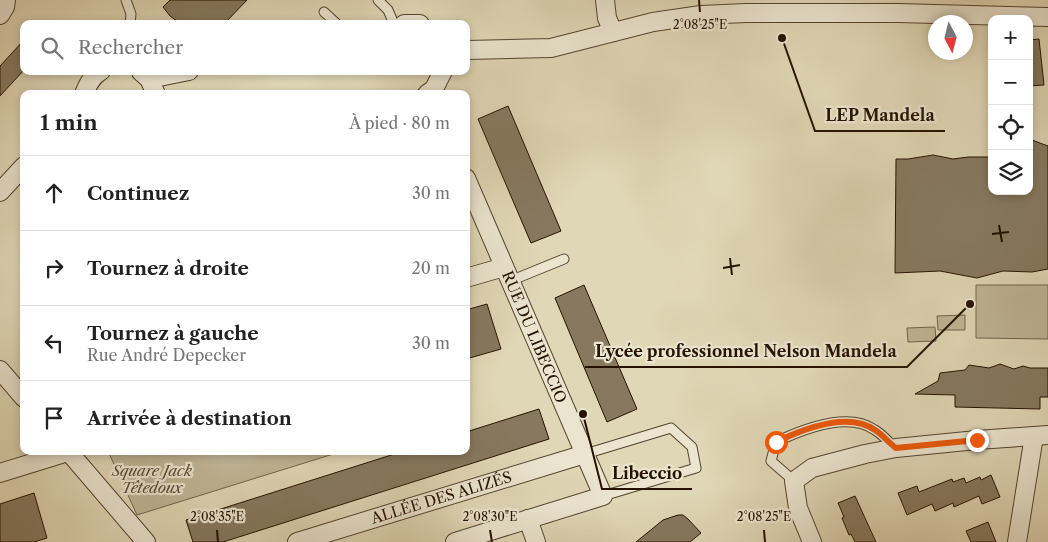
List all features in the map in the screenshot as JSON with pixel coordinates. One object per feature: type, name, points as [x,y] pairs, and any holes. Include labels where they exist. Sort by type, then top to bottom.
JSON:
[{"type":"street","points":[[0,16],[5,8],[6,0]]},
{"type":"street","points":[[605,0],[607,18],[613,32]]},
{"type":"street","points":[[470,50],[552,48],[653,22],[701,14],[881,6],[1048,17]]},
{"type":"street","points":[[86,90],[95,75]]},
{"type":"street","points":[[149,81],[173,75]]},
{"type":"street","points":[[433,90],[441,75]]},
{"type":"street","points":[[0,192],[20,170]]},
{"type":"street","name":"RUE DU LIBECCIO","points":[[472,207],[507,274],[603,496]]},
{"type":"street","points":[[470,278],[507,274]]},
{"type":"street","points":[[3,379],[20,394]]},
{"type":"street","points":[[812,542],[798,508],[794,481],[812,468],[896,448],[1041,436],[1017,542]]},
{"type":"street","name":"ALLÉE DES ALIZÉS","points":[[297,542],[585,454]]},
{"type":"street","points":[[0,473],[58,455]]},
{"type":"street","points":[[71,455],[146,542]]},
{"type":"street","points":[[455,542],[603,496]]},
{"type":"street","points":[[528,519],[536,542]]},
{"type":"lane","points":[[126,0],[131,14],[130,20]]},
{"type":"lane","points":[[378,0],[388,10],[392,20]]},
{"type":"lane","points":[[324,12],[333,20]]},
{"type":"lane","points":[[507,274],[564,259]]},
{"type":"lane","points":[[794,481],[771,461],[776,442],[799,430],[848,420],[874,429],[896,448]]},
{"type":"lane","points":[[585,454],[671,428],[692,447],[696,468],[603,496]]},
{"type":"green space","points":[[976,285],[1048,285],[1048,339],[976,338]]},
{"type":"green space","points":[[965,315],[965,330],[938,330],[937,316]]},
{"type":"green space","points":[[935,327],[936,341],[908,342],[907,328]]},
{"type":"green space","name":"Square Jack Têtedoux","points":[[110,455],[330,455],[137,515]]},
{"type":"building","points":[[170,0],[247,0],[228,20],[176,20],[163,7]]},
{"type":"building","points":[[1039,39],[1044,85],[1033,86],[1033,40]]},
{"type":"building","points":[[20,44],[20,74],[0,96],[0,66]]},
{"type":"building","points":[[508,106],[561,231],[531,243],[478,119]]},
{"type":"building","points":[[1033,140],[1048,146],[1048,269],[1032,272],[1003,271],[977,278],[940,271],[895,273],[896,159],[933,155],[953,159],[988,157],[988,195],[1033,195]]},
{"type":"building","points":[[584,285],[637,409],[607,422],[555,298]]},
{"type":"building","points":[[487,304],[501,349],[470,358],[470,309]]},
{"type":"building","points":[[1000,364],[1014,369],[1023,366],[1048,368],[1048,397],[1040,397],[1040,409],[955,407],[955,395],[915,394],[938,381],[940,373],[965,370],[969,365],[989,368]]},
{"type":"building","points":[[539,409],[549,439],[223,542],[193,542],[186,520],[391,455],[470,455],[470,431]]},
{"type":"building","points":[[991,475],[1000,497],[982,504],[979,496],[954,507],[953,503],[935,511],[932,504],[907,515],[898,493],[917,486],[919,492],[952,479],[953,482],[964,478],[966,483],[980,477],[981,480]]},
{"type":"building","points":[[34,493],[47,538],[34,542],[0,542],[0,504]]},
{"type":"building","points":[[855,496],[876,542],[855,542],[851,534],[849,535],[838,503]]},
{"type":"building","points":[[683,515],[701,533],[690,542],[636,542],[663,520]]},
{"type":"building","points":[[988,522],[996,542],[971,542],[966,531]]},
{"type":"place","name":"LEP Mandela","points":[[782,38]]},
{"type":"place","name":"Lycée professionnel Nelson Mandela","points":[[970,304]]},
{"type":"place","name":"Libeccio","points":[[583,414]]},
{"type":"route","points":[[776,442],[799,430],[848,420],[874,429],[896,448],[977,440]]}]
